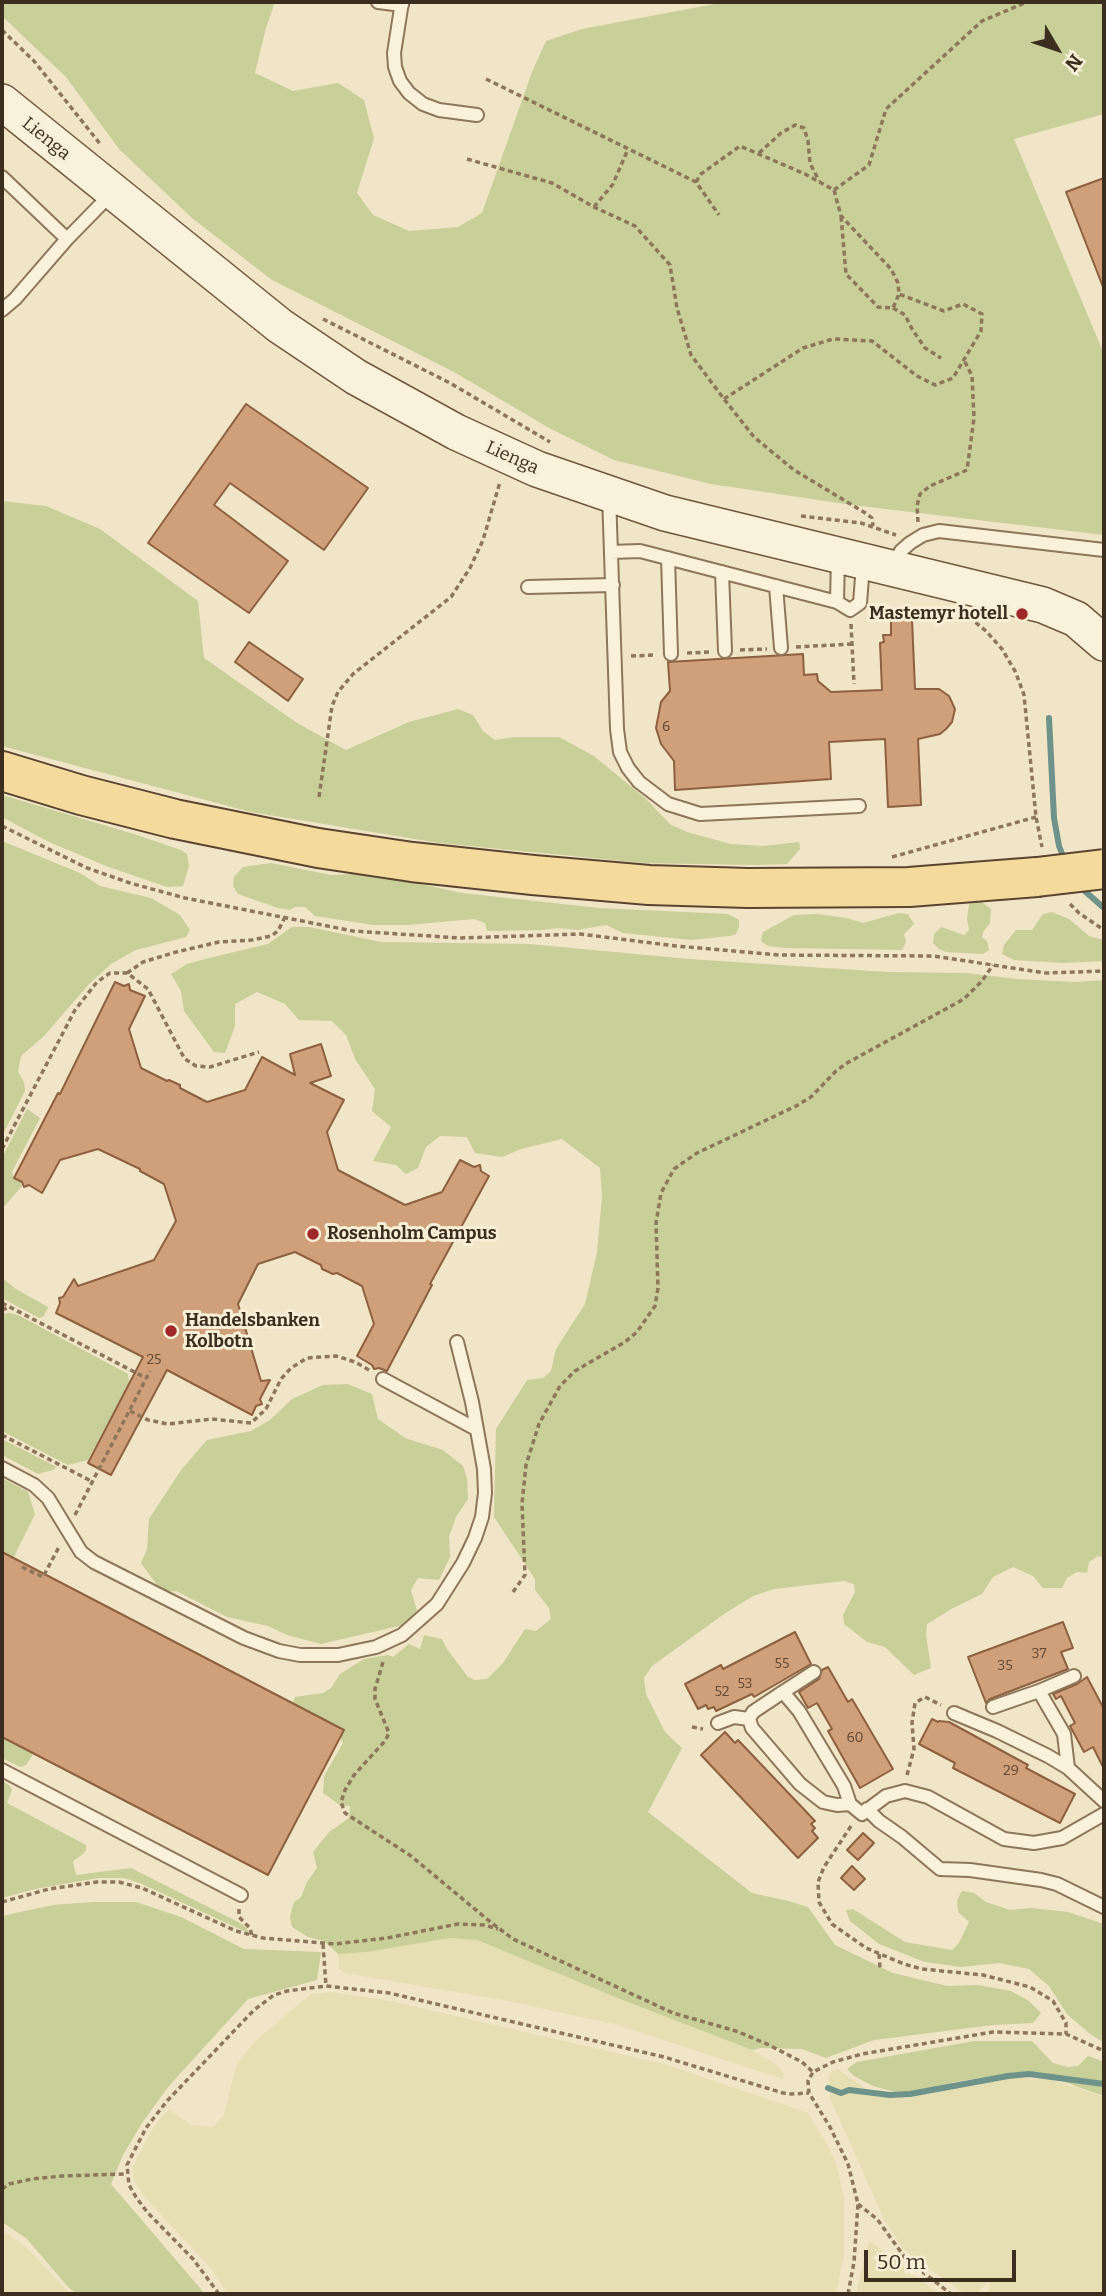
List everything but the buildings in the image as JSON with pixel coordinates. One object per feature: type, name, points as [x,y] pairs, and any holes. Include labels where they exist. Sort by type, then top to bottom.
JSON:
[{"type":"main road","points":[[2,771],[175,819],[307,846],[412,862],[533,875],[649,885],[761,888],[909,887],[1104,869]]},
{"type":"street","name":"Lienga","points":[[2,102],[239,295],[318,353],[422,415],[506,456],[609,495],[710,525],[872,555],[1043,605],[1076,620],[1104,643]]},
{"type":"lane","points":[[378,2],[402,3],[394,54],[395,67],[400,81],[409,93],[423,104],[439,110],[477,115]]},
{"type":"lane","points":[[2,177],[66,239]]},
{"type":"lane","points":[[2,310],[112,192]]},
{"type":"lane","points":[[609,495],[617,729],[620,752],[639,782],[668,804],[700,814],[859,806]]},
{"type":"lane","points":[[837,602],[872,555],[901,551],[923,535],[939,531],[1104,550]]},
{"type":"lane","points":[[611,552],[640,551],[837,602],[850,610],[860,603],[872,555]]},
{"type":"lane","points":[[667,558],[671,654]]},
{"type":"lane","points":[[722,572],[725,651]]},
{"type":"lane","points":[[528,587],[613,585]]},
{"type":"lane","points":[[776,586],[780,648]]},
{"type":"lane","points":[[2,1468],[34,1485],[48,1498],[81,1552],[94,1562],[244,1638],[279,1651],[320,1657],[362,1651],[389,1643],[420,1621],[437,1604],[453,1582],[475,1538],[482,1517],[484,1469],[457,1342]]},
{"type":"lane","points":[[383,1379],[477,1429]]},
{"type":"lane","points":[[814,1672],[753,1712],[749,1719],[761,1740],[816,1798],[831,1804],[850,1804],[865,1811],[940,1868],[1041,1880],[1057,1884],[1104,1907]]},
{"type":"lane","points":[[993,1707],[1074,1676]]},
{"type":"lane","points":[[1039,1691],[1064,1734],[1068,1768]]},
{"type":"lane","points":[[783,1692],[799,1711],[844,1786],[850,1804]]},
{"type":"lane","points":[[954,1713],[1048,1756],[1068,1768],[1104,1801]]},
{"type":"lane","points":[[718,1723],[734,1717],[749,1719]]},
{"type":"lane","points":[[2,1770],[241,1895]]},
{"type":"lane","points":[[865,1811],[886,1796],[905,1791],[928,1797],[1004,1839],[1042,1843],[1062,1838],[1104,1814]]},
{"type":"path","points":[[834,190],[869,165],[886,109],[982,21],[1027,2]]},
{"type":"path","points":[[2,30],[34,61],[101,145]]},
{"type":"path","points":[[486,79],[696,183],[719,215]]},
{"type":"path","points":[[758,154],[781,132],[795,125],[804,128],[810,163],[820,183]]},
{"type":"path","points":[[696,183],[701,174],[740,146],[834,190],[841,216],[846,274],[878,307],[893,308],[905,315],[925,348],[942,358]]},
{"type":"path","points":[[594,207],[613,184],[628,149]]},
{"type":"path","points":[[467,159],[552,183],[635,226],[670,265],[677,308],[691,355],[754,437],[794,470],[872,518],[872,555]]},
{"type":"path","points":[[841,216],[891,269],[898,283],[899,294],[893,308]]},
{"type":"path","points":[[724,399],[803,348],[833,339],[872,341],[917,376],[935,385],[953,378],[981,331],[982,314],[962,304],[944,312],[899,294]]},
{"type":"path","points":[[313,314],[450,383],[556,446]]},
{"type":"path","points":[[923,535],[918,520],[920,494],[930,486],[967,470],[974,418],[972,376],[964,360]]},
{"type":"path","points":[[319,797],[332,706],[338,692],[353,674],[451,597],[470,568],[483,540],[506,456]]},
{"type":"path","points":[[799,516],[873,526]]},
{"type":"path","points":[[850,610],[854,684]]},
{"type":"path","points":[[885,859],[1036,817],[1026,712],[1016,671],[1002,649],[966,614]]},
{"type":"path","points":[[2,826],[74,862],[130,883],[185,898],[353,931],[460,938],[580,934],[740,952],[801,956],[933,956],[1046,973],[1104,971]]},
{"type":"path","points":[[127,973],[143,962],[176,952],[219,942],[271,936],[278,931],[285,917]]},
{"type":"path","points":[[513,1592],[525,1575],[522,1504],[526,1465],[539,1424],[560,1386],[575,1371],[631,1337],[655,1306],[658,1288],[656,1223],[661,1193],[668,1177],[681,1163],[697,1153],[796,1106],[811,1097],[836,1070],[964,999],[982,981],[992,965]]},
{"type":"path","points":[[2,1149],[80,1002],[106,975],[127,973],[142,983],[153,996],[182,1054],[189,1062],[210,1067],[259,1052]]},
{"type":"path","points":[[2,1303],[146,1378]]},
{"type":"path","points":[[2,1310],[9,1307]]},
{"type":"path","points":[[130,1410],[148,1420],[168,1424],[212,1419],[251,1423],[266,1409],[281,1379],[291,1368],[307,1358],[324,1355],[355,1362],[383,1379]]},
{"type":"path","points":[[99,1469],[150,1371]]},
{"type":"path","points":[[2,1435],[93,1482]]},
{"type":"path","points":[[389,1643],[375,1689],[375,1699],[388,1728],[388,1737],[354,1775],[345,1790],[341,1802],[345,1813],[411,1856],[513,1938],[673,2013],[736,2031],[767,2044],[802,2062],[813,2072]]},
{"type":"path","points":[[905,1791],[908,1766],[914,1749],[912,1712],[915,1703],[920,1699],[925,1697],[932,1701]]},
{"type":"path","points":[[865,1811],[848,1829],[824,1867],[818,1882],[817,1896],[832,1924],[850,1938],[879,1954],[922,1969],[983,1975],[1030,1987],[1053,2001],[1066,2023],[1066,2034]]},
{"type":"path","points":[[2,1902],[49,1889],[119,1881],[142,1888],[252,1936],[323,1944],[387,1938],[458,1924],[484,1925],[499,1929]]},
{"type":"path","points":[[243,1921],[250,1928],[252,1936]]},
{"type":"path","points":[[323,1944],[326,1986]]},
{"type":"path","points":[[879,1954],[880,1969]]},
{"type":"path","points":[[219,2294],[193,2259],[147,2212],[129,2185],[126,2174],[131,2156],[155,2116],[254,2010],[274,1995],[326,1986],[389,1993],[653,2054],[783,2092],[809,2093]]},
{"type":"path","points":[[848,2294],[854,2262],[858,2204],[845,2157],[809,2093],[808,2081],[813,2072],[833,2062],[862,2054],[993,2032],[1066,2034],[1104,2051]]},
{"type":"path","points":[[2,2189],[9,2184],[32,2179],[126,2174]]},
{"type":"path","points":[[858,2204],[877,2219],[906,2259],[951,2294]]},
{"type":"shaded area","points":[[450,1938],[477,1940],[752,2050],[776,2064],[784,2073],[783,2079],[617,2025],[513,2002],[345,1973],[339,1969],[338,1954],[367,1952]]},
{"type":"shaded area","points":[[331,1992],[391,2001],[664,2064],[808,2113],[836,2164],[844,2197],[844,2255],[836,2294],[228,2294],[211,2268],[147,2200],[134,2181],[132,2168],[152,2130],[170,2110],[191,2125],[213,2127],[224,2115],[236,2066],[254,2042],[311,1994]]},
{"type":"shaded area","points":[[838,2069],[876,2096],[907,2098],[1006,2077],[1053,2080],[1104,2097],[1104,2294],[988,2294],[991,2279],[976,2294],[965,2294],[911,2256],[901,2246],[884,2219],[830,2098],[829,2076],[832,2071]]},
{"type":"shaded area","points":[[2,2232],[26,2247],[70,2294],[2,2294]]},
{"type":"shaded area","points":[[870,2241],[916,2277],[940,2294],[856,2294]]},
{"type":"green space","points":[[2,2],[275,2],[255,73],[293,91],[338,83],[364,100],[374,138],[357,193],[373,215],[409,231],[458,227],[482,213],[532,72],[546,41],[582,29],[725,2],[1104,2],[1104,114],[1014,139],[1104,354],[1104,535],[852,505],[711,484],[614,460],[551,429],[454,372],[272,280],[192,218],[119,149],[66,77],[2,16]]},
{"type":"green space","points":[[2,501],[46,506],[100,529],[198,601],[204,658],[297,723],[346,750],[409,722],[458,709],[473,715],[483,731],[495,740],[514,737],[559,737],[594,756],[646,799],[671,825],[690,833],[731,844],[763,846],[799,842],[800,849],[787,864],[757,865],[644,863],[439,843],[251,812],[2,746]]},
{"type":"green space","points":[[2,795],[181,850],[187,854],[189,866],[183,886],[167,887],[106,866],[47,841],[2,817]]},
{"type":"green space","points":[[2,841],[80,873],[100,886],[151,898],[180,915],[190,930],[186,937],[136,950],[111,964],[89,984],[44,1036],[21,1056],[18,1072],[24,1082],[25,1091],[2,1136]]},
{"type":"green space","points":[[271,863],[331,875],[355,874],[406,881],[462,893],[599,908],[728,914],[739,920],[739,927],[736,934],[730,936],[691,940],[623,933],[606,925],[578,930],[559,928],[487,931],[485,923],[474,919],[373,925],[315,916],[305,907],[290,910],[278,908],[238,894],[233,886],[234,877],[243,867]]},
{"type":"green space","points":[[979,900],[991,909],[990,923],[982,937],[987,941],[989,950],[983,954],[946,952],[939,949],[933,943],[934,934],[941,927],[964,935],[969,930],[969,904]]},
{"type":"green space","points":[[1052,912],[1069,919],[1089,936],[1104,940],[1104,961],[1063,963],[1014,960],[1002,954],[1004,945],[1016,930],[1032,930],[1043,914]]},
{"type":"green space","points":[[899,913],[908,914],[914,924],[904,934],[906,942],[902,950],[785,948],[768,946],[761,941],[763,932],[794,915],[817,914],[863,923]]},
{"type":"green space","points":[[292,927],[309,927],[381,942],[529,944],[689,959],[887,972],[966,973],[1076,982],[1104,980],[1104,1558],[1098,1556],[1089,1562],[1087,1573],[1077,1572],[1067,1578],[1062,1588],[1043,1588],[1033,1576],[1013,1567],[993,1577],[982,1594],[927,1624],[931,1668],[914,1675],[885,1647],[867,1642],[844,1624],[843,1615],[855,1592],[854,1584],[844,1581],[774,1589],[753,1596],[652,1666],[644,1678],[646,1694],[665,1732],[682,1748],[648,1812],[752,1893],[808,1907],[835,1945],[893,1973],[947,1986],[978,1985],[1011,1991],[1029,2001],[1041,2013],[1033,2023],[993,2025],[874,2040],[826,2058],[802,2049],[752,2050],[477,1940],[450,1938],[367,1952],[338,1954],[324,1941],[308,1937],[292,1927],[290,1916],[294,1902],[301,1897],[317,1868],[313,1852],[329,1832],[349,1818],[350,1806],[341,1806],[323,1793],[324,1776],[343,1743],[338,1734],[292,1706],[295,1697],[323,1693],[331,1688],[340,1674],[364,1659],[388,1655],[393,1657],[409,1644],[420,1649],[424,1635],[442,1639],[468,1677],[475,1680],[487,1679],[503,1663],[525,1629],[536,1631],[551,1619],[549,1608],[535,1590],[535,1579],[494,1517],[496,1429],[527,1380],[543,1378],[551,1371],[556,1349],[585,1304],[597,1252],[602,1196],[600,1168],[562,1139],[521,1149],[502,1157],[475,1153],[467,1137],[440,1136],[426,1147],[418,1168],[406,1174],[396,1165],[373,1161],[391,1127],[372,1111],[375,1089],[355,1059],[346,1035],[332,1021],[299,1020],[285,1004],[257,992],[235,1004],[235,1026],[225,1053],[214,1052],[184,1011],[181,991],[171,974],[187,964],[268,944]]},
{"type":"green space","points":[[27,1109],[40,1118],[12,1172],[14,1179],[21,1182],[22,1186],[2,1209],[2,1158]]},
{"type":"green space","points":[[2,1278],[48,1307],[44,1316],[39,1318],[2,1298]]},
{"type":"green space","points":[[2,1314],[18,1315],[128,1374],[129,1383],[88,1460],[68,1465],[2,1431]]},
{"type":"green space","points":[[348,1384],[372,1394],[378,1419],[405,1438],[443,1450],[463,1466],[467,1478],[468,1499],[456,1517],[449,1537],[450,1557],[439,1580],[418,1578],[411,1590],[417,1611],[403,1625],[321,1644],[287,1635],[268,1626],[227,1617],[176,1591],[162,1592],[141,1563],[147,1549],[149,1519],[181,1470],[207,1440],[251,1431],[270,1420],[292,1399],[323,1385]]},
{"type":"green space","points":[[2,1439],[56,1467],[38,1474],[2,1455]]},
{"type":"green space","points":[[2,1478],[28,1492],[35,1514],[2,1581]]},
{"type":"green space","points":[[2,1737],[34,1753],[26,1765],[20,1767],[2,1758]]},
{"type":"green space","points":[[2,1780],[12,1790],[7,1803],[86,1845],[83,1854],[73,1861],[76,1875],[131,1868],[242,1924],[248,1933],[124,1878],[98,1878],[2,1898]]},
{"type":"green space","points":[[962,1891],[974,1893],[986,1902],[1010,1910],[1031,1908],[1068,1912],[1104,1924],[1104,2043],[1067,2014],[1049,1986],[1029,1969],[999,1963],[961,1967],[925,1962],[879,1944],[850,1921],[846,1910],[853,1909],[905,1942],[952,1950],[959,1943],[969,1922],[958,1912],[957,1900]]},
{"type":"green space","points":[[136,1902],[181,1917],[244,1949],[321,1952],[317,1980],[248,1999],[168,2087],[123,2155],[111,2184],[205,2294],[77,2294],[27,2239],[2,2222],[2,1916],[53,1905]]},
{"type":"green space","points":[[974,2041],[1032,2041],[1053,2063],[1068,2067],[1078,2066],[1088,2056],[1104,2062],[1104,2096],[1050,2077],[1005,2074],[903,2094],[873,2086],[847,2069],[857,2062]]},
{"type":"waterway","points":[[1049,718],[1054,818],[1065,861]]},
{"type":"waterway","points":[[1079,886],[1104,908]]},
{"type":"waterway","points":[[828,2088],[841,2093],[849,2090],[890,2095],[910,2094],[1029,2074],[1104,2084]]},
{"type":"place","name":"Mastemyr hotell","points":[[1022,614]]},
{"type":"place","name":"Rosenholm Campus","points":[[313,1234]]},
{"type":"place","name":"Handelsbanken Kolbotn","points":[[171,1331]]}]
